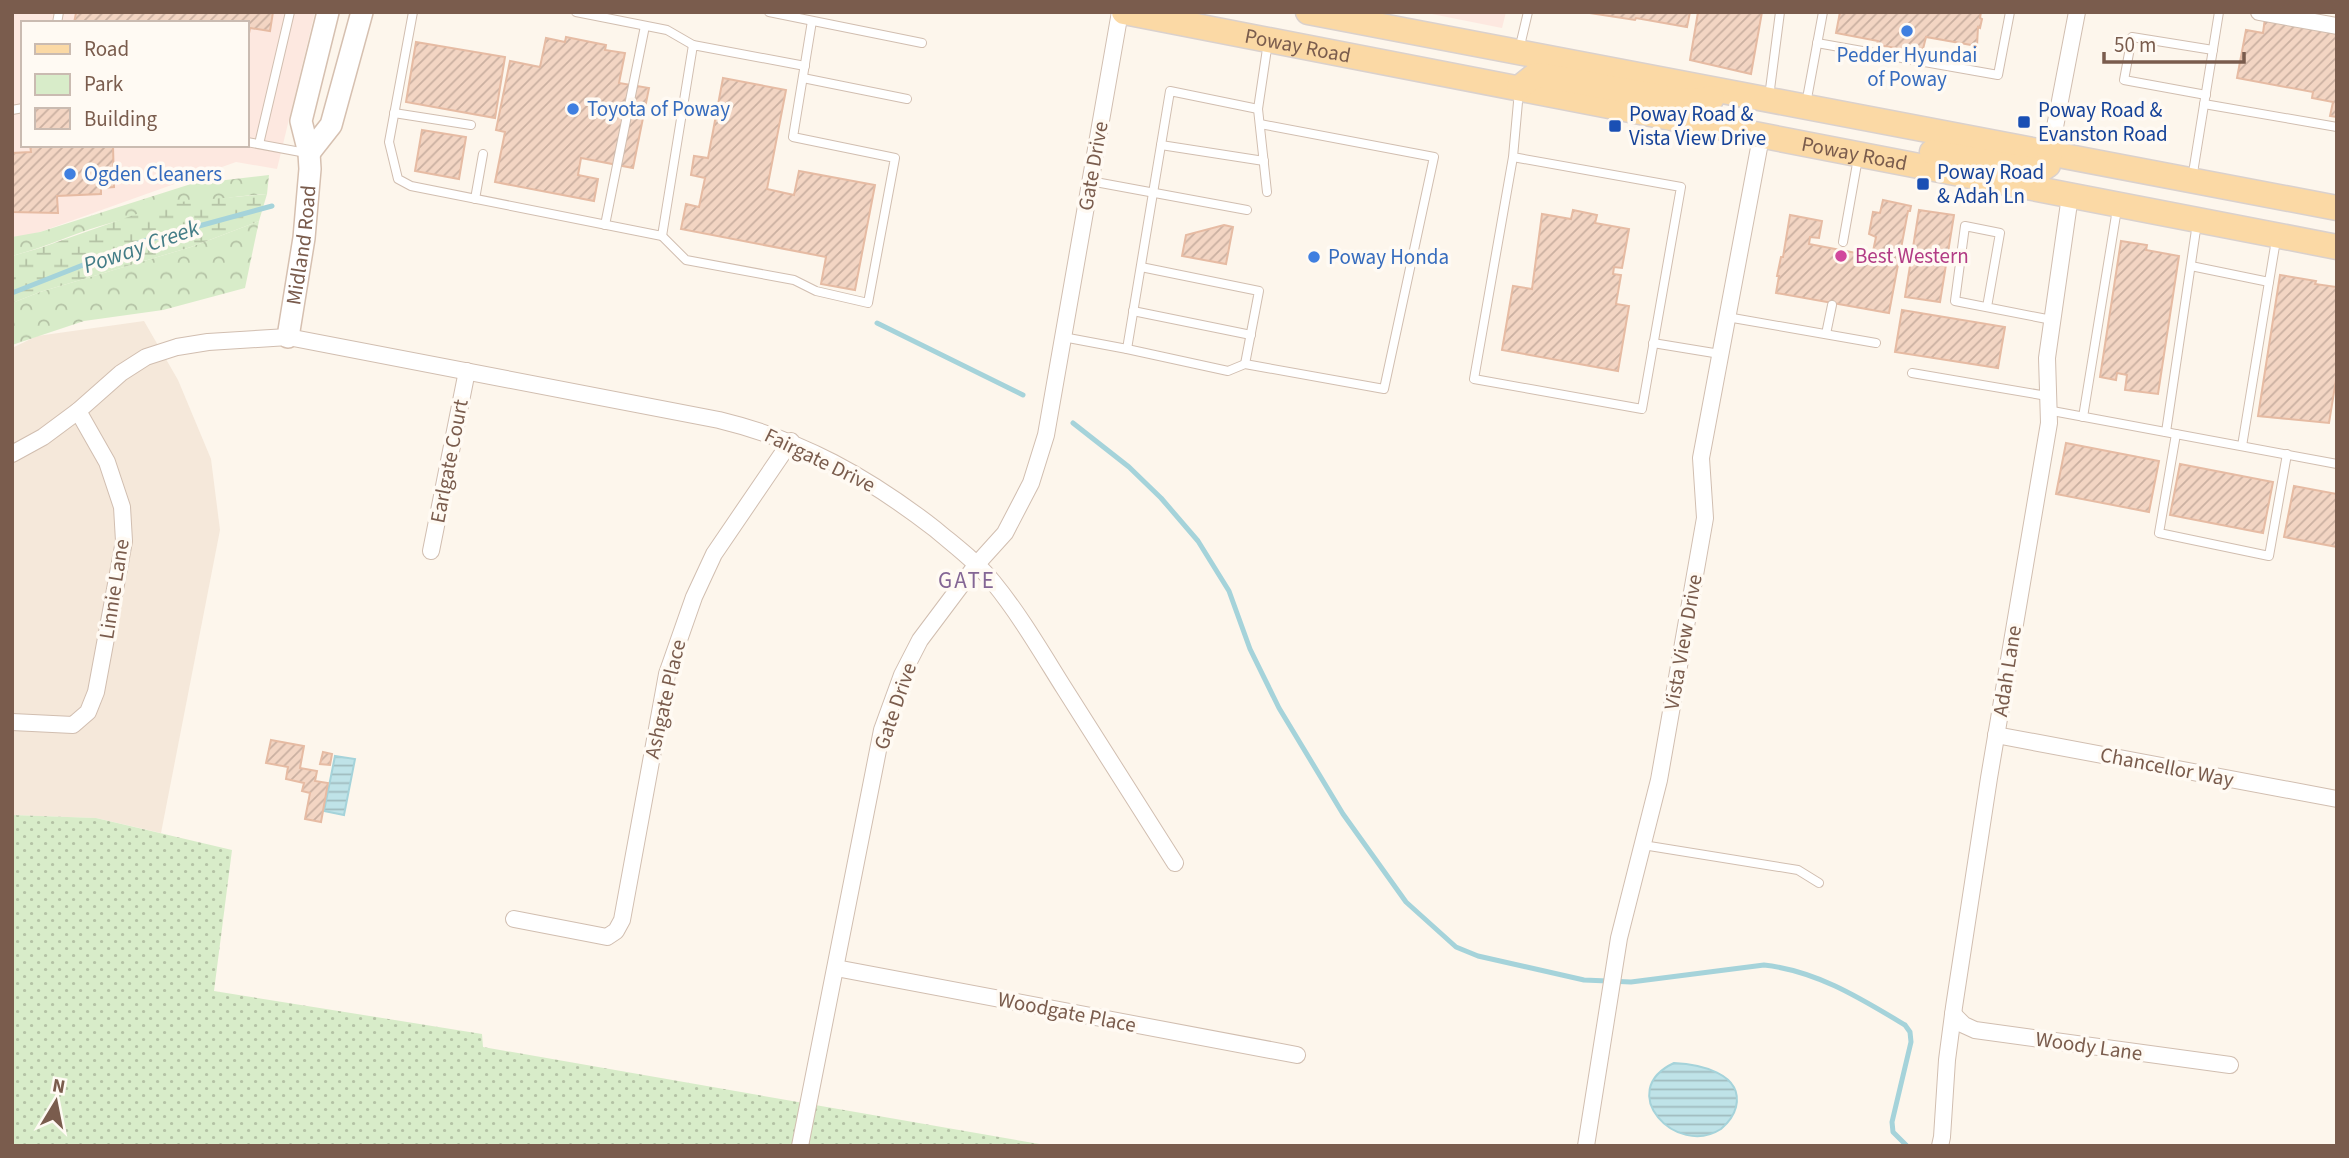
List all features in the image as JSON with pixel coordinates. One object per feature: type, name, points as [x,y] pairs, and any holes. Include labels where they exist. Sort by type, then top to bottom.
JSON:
[{"type":"main road","name":"Poway Road","points":[[1122,12],[2337,247]]},
{"type":"main road","name":"Poway Road","points":[[1311,13],[2334,208]]},
{"type":"main road","points":[[1376,60],[1418,57],[1504,72],[1512,68],[1519,53]]},
{"type":"main road","points":[[1519,88],[1534,76],[1541,75],[1677,100],[1692,101],[1729,92]]},
{"type":"main road","points":[[1761,137],[1832,141],[1859,139],[2039,170],[2048,165],[2050,153]]},
{"type":"main road","points":[[2070,196],[2072,186],[2082,177],[2273,212],[2334,208]]},
{"type":"street","name":"Midland Road","points":[[288,337],[304,238],[309,153],[301,121],[328,12]]},
{"type":"street","points":[[309,153],[331,125],[362,12]]},
{"type":"street","name":"Gate Drive","points":[[800,1146],[882,730],[902,674],[920,640],[977,564],[1005,533],[1031,483],[1046,435],[1122,12]]},
{"type":"street","points":[[2050,153],[2077,12]]},
{"type":"street","points":[[2259,12],[2337,26]]},
{"type":"street","name":"Vista View Drive","points":[[1586,1146],[1619,938],[1659,780],[1705,518],[1701,457],[1761,137]]},
{"type":"street","name":"Adah Lane","points":[[1940,1146],[1953,1014],[1996,735],[2049,423],[2047,358],[2070,196]]},
{"type":"street","name":"Fairgate Drive","points":[[12,454],[43,437],[78,411],[121,373],[146,357],[177,347],[208,342],[288,337],[719,420],[791,441],[850,470],[896,498],[977,564],[994,583],[1029,634],[1175,863]]},
{"type":"street","name":"Earlgate Court","points":[[431,551],[467,371]]},
{"type":"street","name":"Linnie Lane","points":[[12,722],[73,726],[88,712],[96,692],[124,541],[122,507],[107,462],[78,411]]},
{"type":"street","name":"Ashgate Place","points":[[514,919],[607,937],[616,931],[622,920],[667,674],[677,640],[714,554],[791,441]]},
{"type":"street","name":"Chancellor Way","points":[[1996,735],[2337,799]]},
{"type":"street","name":"Woodgate Place","points":[[836,968],[1297,1055]]},
{"type":"street","name":"Woody Lane","points":[[1953,1014],[1964,1025],[1975,1030],[2230,1065]]},
{"type":"lane","points":[[259,144],[290,12]]},
{"type":"lane","points":[[413,12],[389,142],[398,179],[411,186],[662,236],[686,260],[794,280],[816,291],[868,303],[895,158],[793,137],[812,21]]},
{"type":"lane","points":[[576,12],[667,30],[693,44],[805,66]]},
{"type":"lane","points":[[769,12],[922,43]]},
{"type":"lane","points":[[1519,53],[1528,12]]},
{"type":"lane","points":[[1768,100],[1780,12]]},
{"type":"lane","points":[[1805,107],[1823,12]]},
{"type":"lane","points":[[1817,43],[1998,75],[2010,12]]},
{"type":"lane","points":[[2192,180],[2219,12]]},
{"type":"lane","points":[[605,225],[645,26]]},
{"type":"lane","points":[[2213,50],[2132,37],[2124,80],[2337,127]]},
{"type":"lane","points":[[1267,192],[1258,109],[1268,39]]},
{"type":"lane","points":[[662,236],[693,44]]},
{"type":"lane","points":[[803,78],[907,99]]},
{"type":"lane","points":[[1513,156],[1681,187],[1642,409],[1474,379],[1513,156],[1519,88]]},
{"type":"lane","points":[[1127,349],[1170,91],[1258,109]]},
{"type":"lane","points":[[394,113],[471,125]]},
{"type":"lane","points":[[1063,337],[1228,371],[1245,364],[1384,389],[1434,157],[1260,124]]},
{"type":"lane","points":[[248,142],[309,153]]},
{"type":"lane","points":[[1161,145],[1264,161]]},
{"type":"lane","points":[[475,198],[483,154]]},
{"type":"lane","points":[[1843,242],[1858,155]]},
{"type":"lane","points":[[1090,181],[1247,211]]},
{"type":"lane","points":[[2083,417],[2118,205]]},
{"type":"lane","points":[[2166,432],[2197,220]]},
{"type":"lane","points":[[1987,307],[2000,233],[1965,226],[1955,301],[2052,320]]},
{"type":"lane","points":[[2242,446],[2277,235]]},
{"type":"lane","points":[[2191,266],[2269,282]]},
{"type":"lane","points":[[1141,267],[1259,291],[1245,364]]},
{"type":"lane","points":[[1826,334],[1832,305]]},
{"type":"lane","points":[[1133,311],[1251,335]]},
{"type":"lane","points":[[1727,317],[1876,343]]},
{"type":"lane","points":[[1653,343],[1720,354]]},
{"type":"lane","points":[[1912,373],[2047,403],[2083,417],[2337,464]]},
{"type":"lane","points":[[2176,434],[2159,533],[2269,555],[2287,454]]},
{"type":"lane","points":[[1643,845],[1798,870],[1819,883]]},
{"type":"shaded area","points":[[12,12],[315,12],[277,169],[236,162],[40,232],[12,239]]},
{"type":"shaded area","points":[[1422,12],[1506,12],[1502,28]]},
{"type":"shaded area","points":[[144,321],[178,380],[211,459],[220,530],[161,833],[96,818],[12,815],[12,348],[37,336]]},
{"type":"green space","points":[[269,175],[267,194],[209,201],[151,213],[101,226],[12,256],[12,237],[40,232],[191,184]]},
{"type":"green space","points":[[267,194],[259,221],[191,247],[40,292],[12,303],[12,256],[168,203]]},
{"type":"green space","points":[[259,221],[245,288],[163,310],[84,321],[12,345],[12,303],[40,292],[191,247]]},
{"type":"green space","points":[[12,815],[96,818],[232,850],[214,991],[482,1034],[483,1047],[1051,1146],[12,1146]]},
{"type":"water","points":[[335,756],[355,759],[344,815],[324,811]]},
{"type":"water","points":[[1674,1063],[1706,1068],[1726,1078],[1733,1086],[1737,1095],[1736,1107],[1721,1129],[1704,1136],[1686,1135],[1671,1128],[1658,1117],[1651,1104],[1650,1089],[1657,1075]]},
{"type":"building","points":[[273,12],[270,31],[250,28],[248,39],[248,21],[74,21],[76,13],[73,13]]},
{"type":"building","points":[[1583,12],[1690,12],[1687,27]]},
{"type":"building","points":[[1698,12],[1762,12],[1751,74],[1690,60]]},
{"type":"building","name":"Pedder Hyundai of Poway","points":[[1840,12],[1981,12],[1982,19],[1980,28],[1978,27],[1977,46],[1926,37],[1923,49],[1904,45],[1903,49],[1877,45],[1878,41],[1836,33]]},
{"type":"building","points":[[2265,18],[2337,32],[2337,117],[2330,116],[2333,102],[2312,98],[2313,92],[2237,78],[2246,30],[2263,33]]},
{"type":"building","name":"Toyota of Poway","points":[[566,37],[606,45],[605,50],[625,53],[619,83],[649,88],[633,168],[581,158],[578,175],[598,179],[594,201],[495,182],[505,132],[496,130],[510,61],[540,67],[546,38],[565,42]]},
{"type":"building","points":[[416,42],[505,57],[495,118],[406,102]]},
{"type":"building","points":[[723,78],[786,90],[767,189],[794,195],[799,171],[875,185],[855,290],[821,284],[826,257],[681,229],[686,204],[699,207],[705,178],[691,175],[694,156],[708,158]]},
{"type":"building","points":[[422,130],[466,137],[459,179],[415,171]]},
{"type":"building","points":[[30,147],[113,147],[114,187],[101,188],[101,194],[57,196],[58,213],[12,212],[12,153],[31,152]]},
{"type":"building","name":"Best Western","points":[[1883,200],[1911,206],[1889,313],[1776,293],[1790,215],[1822,221],[1819,238],[1810,237],[1809,244],[1872,256],[1876,237],[1869,234],[1873,212],[1880,213]]},
{"type":"building","points":[[1573,210],[1597,215],[1595,223],[1629,229],[1622,268],[1614,267],[1613,274],[1621,275],[1616,304],[1629,306],[1618,371],[1502,350],[1513,286],[1532,289],[1542,214],[1571,219]]},
{"type":"building","points":[[1919,210],[1954,215],[1940,302],[1905,297]]},
{"type":"building","points":[[1224,225],[1233,227],[1226,264],[1182,256],[1186,235]]},
{"type":"building","points":[[2121,241],[2147,245],[2146,250],[2179,256],[2158,394],[2125,390],[2127,375],[2117,373],[2116,380],[2100,377]]},
{"type":"building","points":[[2280,275],[2337,287],[2337,374],[2329,423],[2258,416]]},
{"type":"building","points":[[1902,310],[2005,327],[1998,368],[1895,352]]},
{"type":"building","points":[[2066,443],[2159,461],[2149,512],[2056,494]]},
{"type":"building","points":[[2180,464],[2273,482],[2263,533],[2170,515]]},
{"type":"building","points":[[2294,486],[2337,494],[2337,547],[2284,537]]},
{"type":"building","points":[[271,740],[304,746],[300,768],[317,771],[315,781],[328,783],[321,822],[305,819],[310,793],[302,791],[304,783],[286,779],[288,767],[266,763]]},
{"type":"building","points":[[323,752],[332,754],[330,765],[320,764]]},
{"type":"waterway","name":"Poway Creek","points":[[12,293],[144,241],[272,206]]},
{"type":"waterway","points":[[877,323],[1023,395]]},
{"type":"waterway","points":[[1073,423],[1129,467],[1161,498],[1198,541],[1229,591],[1250,649],[1279,708],[1343,814],[1406,902],[1456,947],[1478,956],[1584,980],[1631,982],[1764,965],[1802,973],[1838,987],[1905,1025],[1910,1032],[1911,1042],[1892,1122],[1893,1132],[1907,1146]]},
{"type":"place","name":"Pedder Hyundai of Poway","points":[[1907,31]]},
{"type":"place","name":"Toyota of Poway","points":[[573,109]]},
{"type":"place","name":"Poway Road & Evanston Road","points":[[2024,122]]},
{"type":"place","name":"Poway Road & Vista View Drive","points":[[1615,126]]},
{"type":"place","name":"Ogden Cleaners","points":[[70,174]]},
{"type":"place","name":"Poway Road & Adah Ln","points":[[1923,184]]},
{"type":"place","name":"Best Western","points":[[1841,256]]},
{"type":"place","name":"Poway Honda","points":[[1314,257]]},
{"type":"district","name":"GATE","points":[[967,580]]}]
